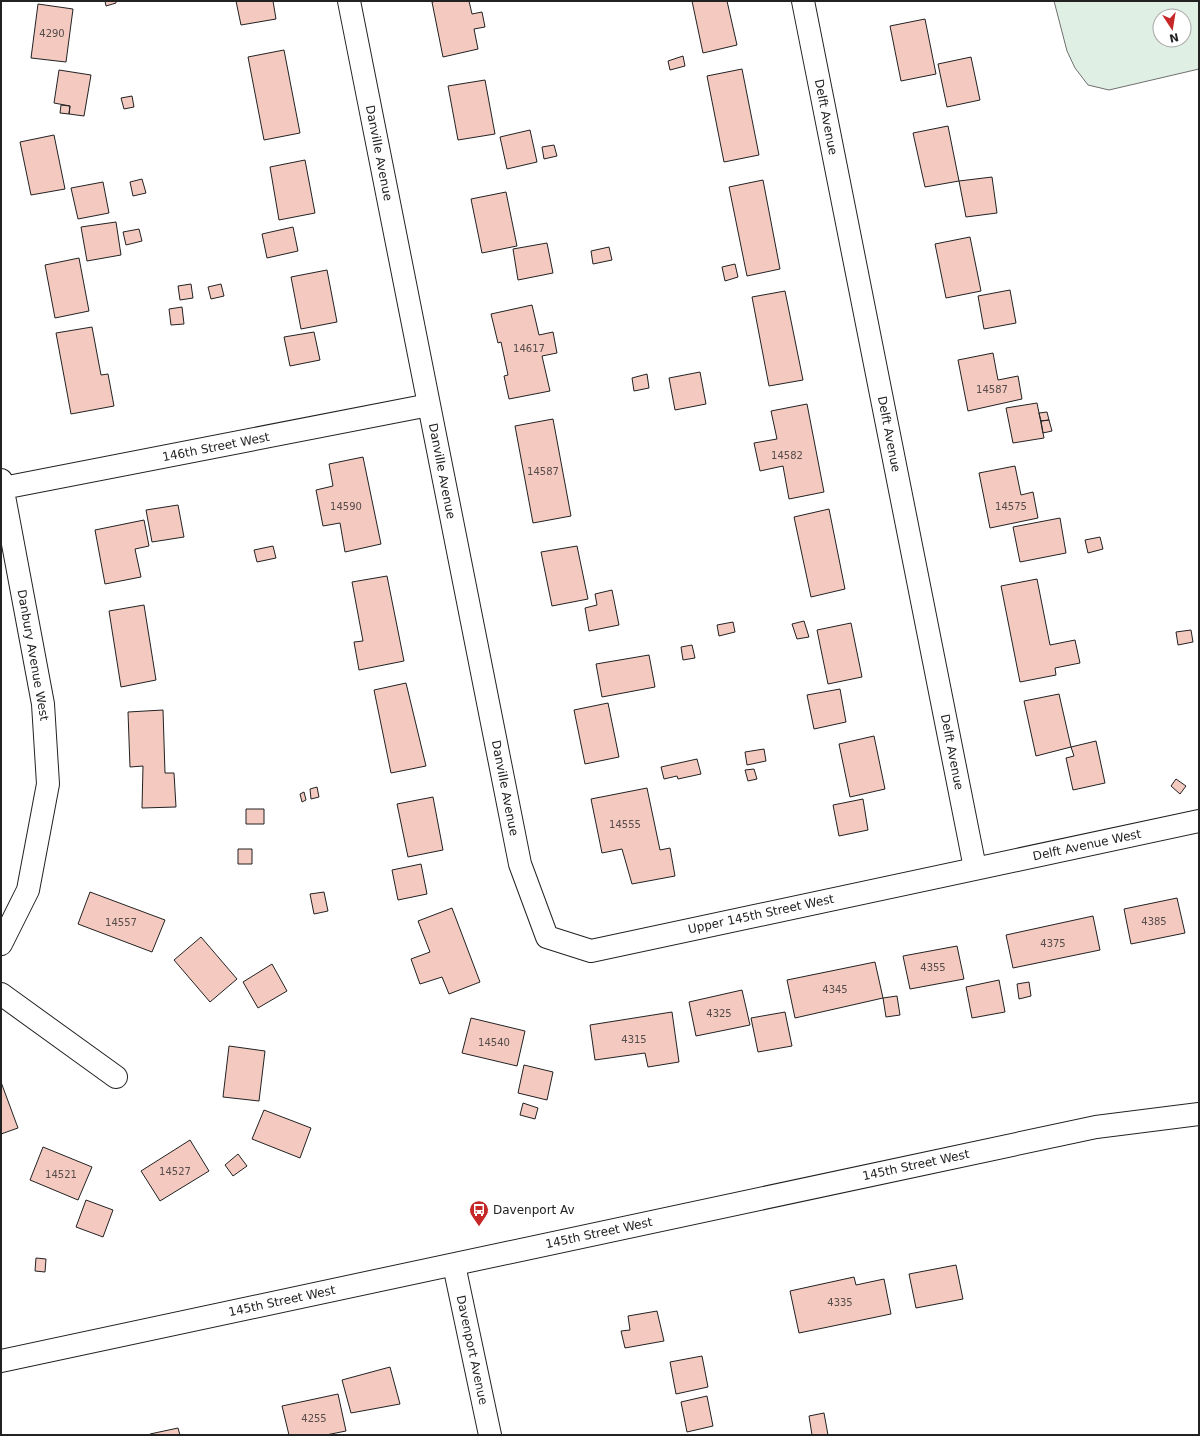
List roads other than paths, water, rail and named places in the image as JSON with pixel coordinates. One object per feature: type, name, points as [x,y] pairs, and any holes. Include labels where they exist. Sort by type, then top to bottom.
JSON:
[{"type":"street","name":"Danville Avenue","points":[[349,1],[520,864],[547,937]]},
{"type":"street","name":"Delft Avenue","points":[[803,1],[976,868]]},
{"type":"street","name":"146th Street West","points":[[2,484],[429,405]]},
{"type":"street","name":"Danbury Avenue West","points":[[1,944],[28,890],[48,784],[44,704],[2,484]]},
{"type":"street","name":"Delft Avenue West","points":[[976,868],[1199,821]]},
{"type":"street","name":"Upper 145th Street West","points":[[547,937],[591,950],[976,868]]},
{"type":"street","points":[[1,994],[116,1077]]},
{"type":"street","name":"145th Street West","points":[[1,1361],[1096,1127],[1199,1114]]},
{"type":"street","name":"Davenport Avenue","points":[[454,1264],[490,1435]]},
{"type":"place","name":"Davenport Av","points":[[479,1227]]}]
